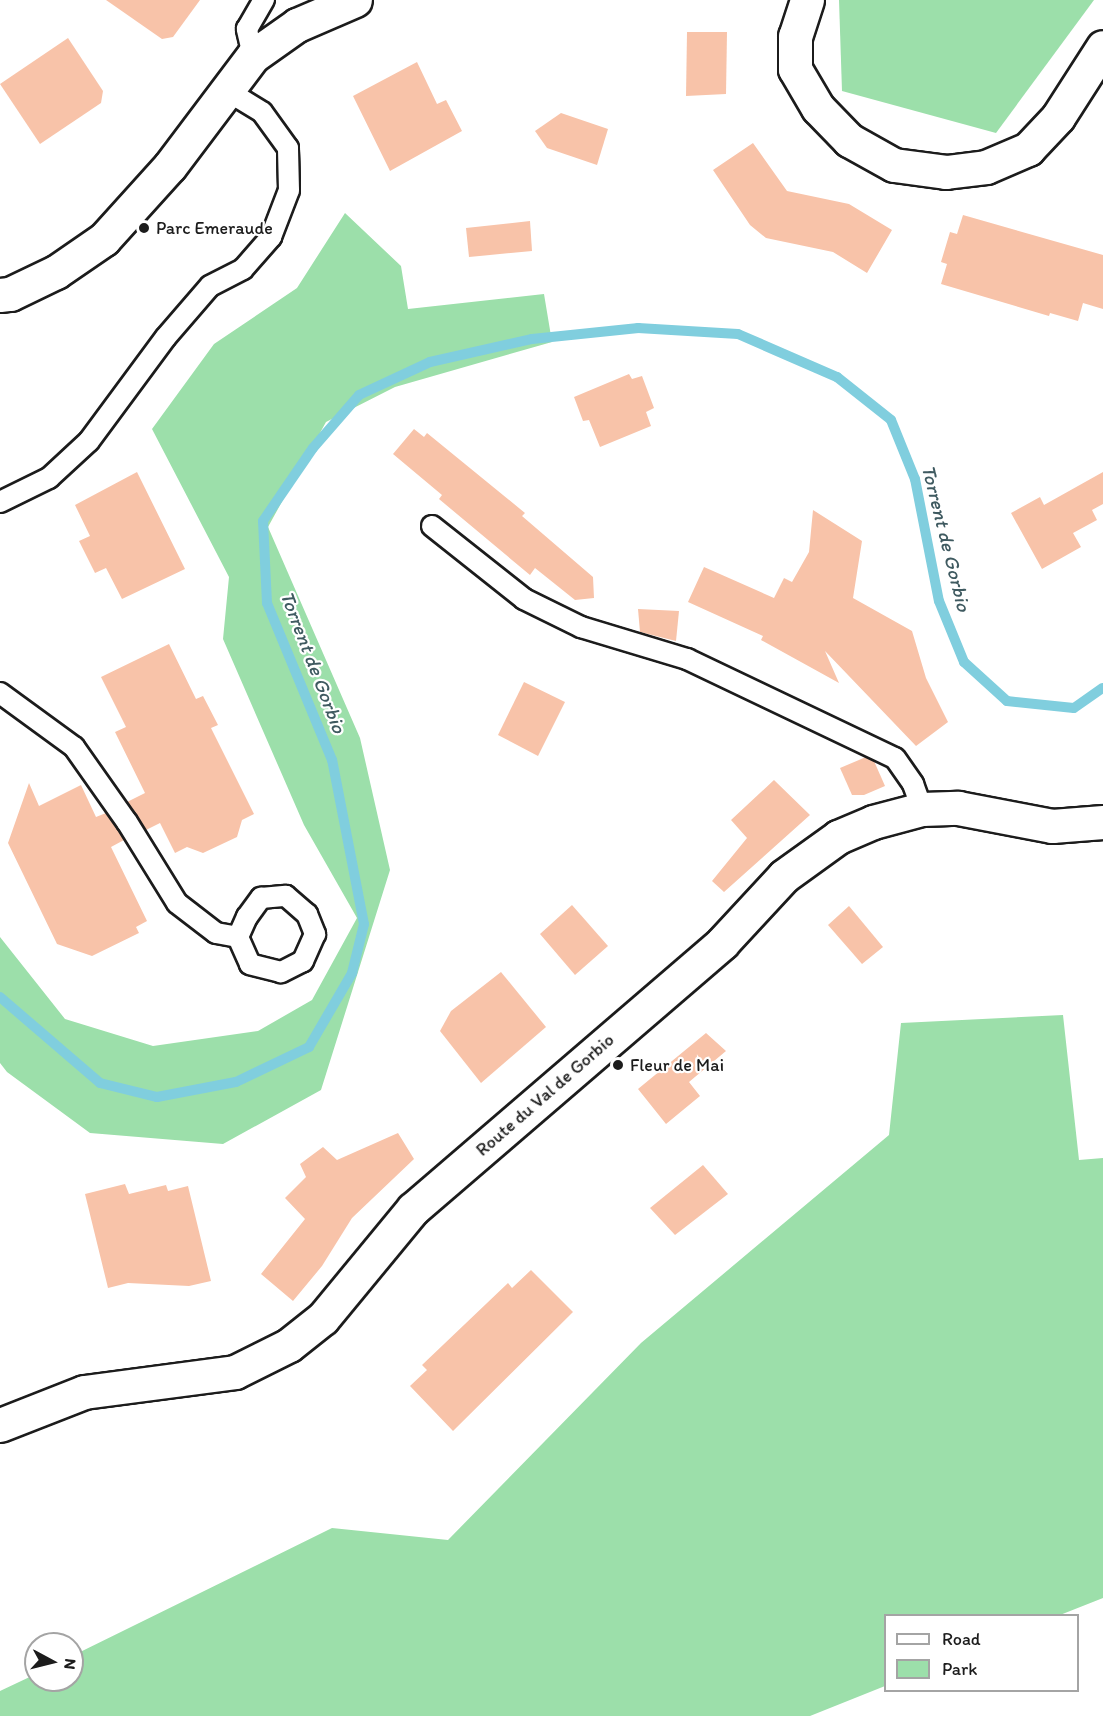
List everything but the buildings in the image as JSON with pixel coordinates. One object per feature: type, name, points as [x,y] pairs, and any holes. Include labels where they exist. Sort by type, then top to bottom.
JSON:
[{"type":"street","points":[[0,295],[10,294],[56,272],[104,238],[170,166],[225,90],[253,56],[297,25],[355,0]]},
{"type":"street","points":[[807,0],[795,36],[795,69],[818,108],[849,140],[894,165],[946,172],[986,167],[1028,149],[1058,117],[1103,47]]},
{"type":"street","name":"Route du Val de Gorbio","points":[[0,1425],[84,1392],[235,1372],[289,1345],[323,1318],[413,1209],[722,943],[784,876],[838,837],[873,822],[922,809],[958,808],[1052,826],[1103,822]]},
{"type":"lane","points":[[253,56],[247,29],[264,0]]},
{"type":"lane","points":[[0,502],[49,478],[89,441],[166,337],[210,286],[243,269],[271,237],[290,190],[288,148],[262,112],[225,90]]},
{"type":"lane","points":[[432,526],[524,598],[572,622],[687,659],[895,758],[913,784],[922,809]]},
{"type":"lane","points":[[0,693],[74,747],[127,822],[177,903],[216,933],[238,937]]},
{"type":"green space","points":[[839,0],[1094,0],[996,133],[842,91]]},
{"type":"green space","points":[[345,213],[401,266],[408,309],[544,294],[552,342],[395,387],[326,422],[268,527],[360,738],[390,870],[321,1090],[223,1144],[90,1133],[7,1072],[0,1063],[0,937],[65,1019],[153,1046],[258,1031],[312,1000],[357,918],[304,825],[223,639],[229,577],[152,429],[214,344],[297,288]]},
{"type":"green space","points":[[1063,1015],[1079,1160],[1103,1158],[1103,1598],[1063,1614],[884,1614],[884,1686],[810,1716],[0,1716],[0,1691],[24,1680],[24,1692],[84,1692],[84,1650],[332,1528],[448,1540],[641,1343],[889,1135],[901,1023]]},
{"type":"waterway","name":"Torrent de Gorbio","points":[[0,997],[100,1083],[157,1097],[236,1082],[309,1047],[352,973],[364,924],[332,760],[267,603],[263,521],[313,448],[359,395],[430,362],[532,339],[638,328],[738,334],[837,377],[891,420],[915,479],[939,601],[964,662],[1007,701],[1074,708],[1103,688]]},
{"type":"place","name":"Parc Emeraude","points":[[144,228]]},
{"type":"place","name":"Fleur de Mai","points":[[618,1065]]}]
